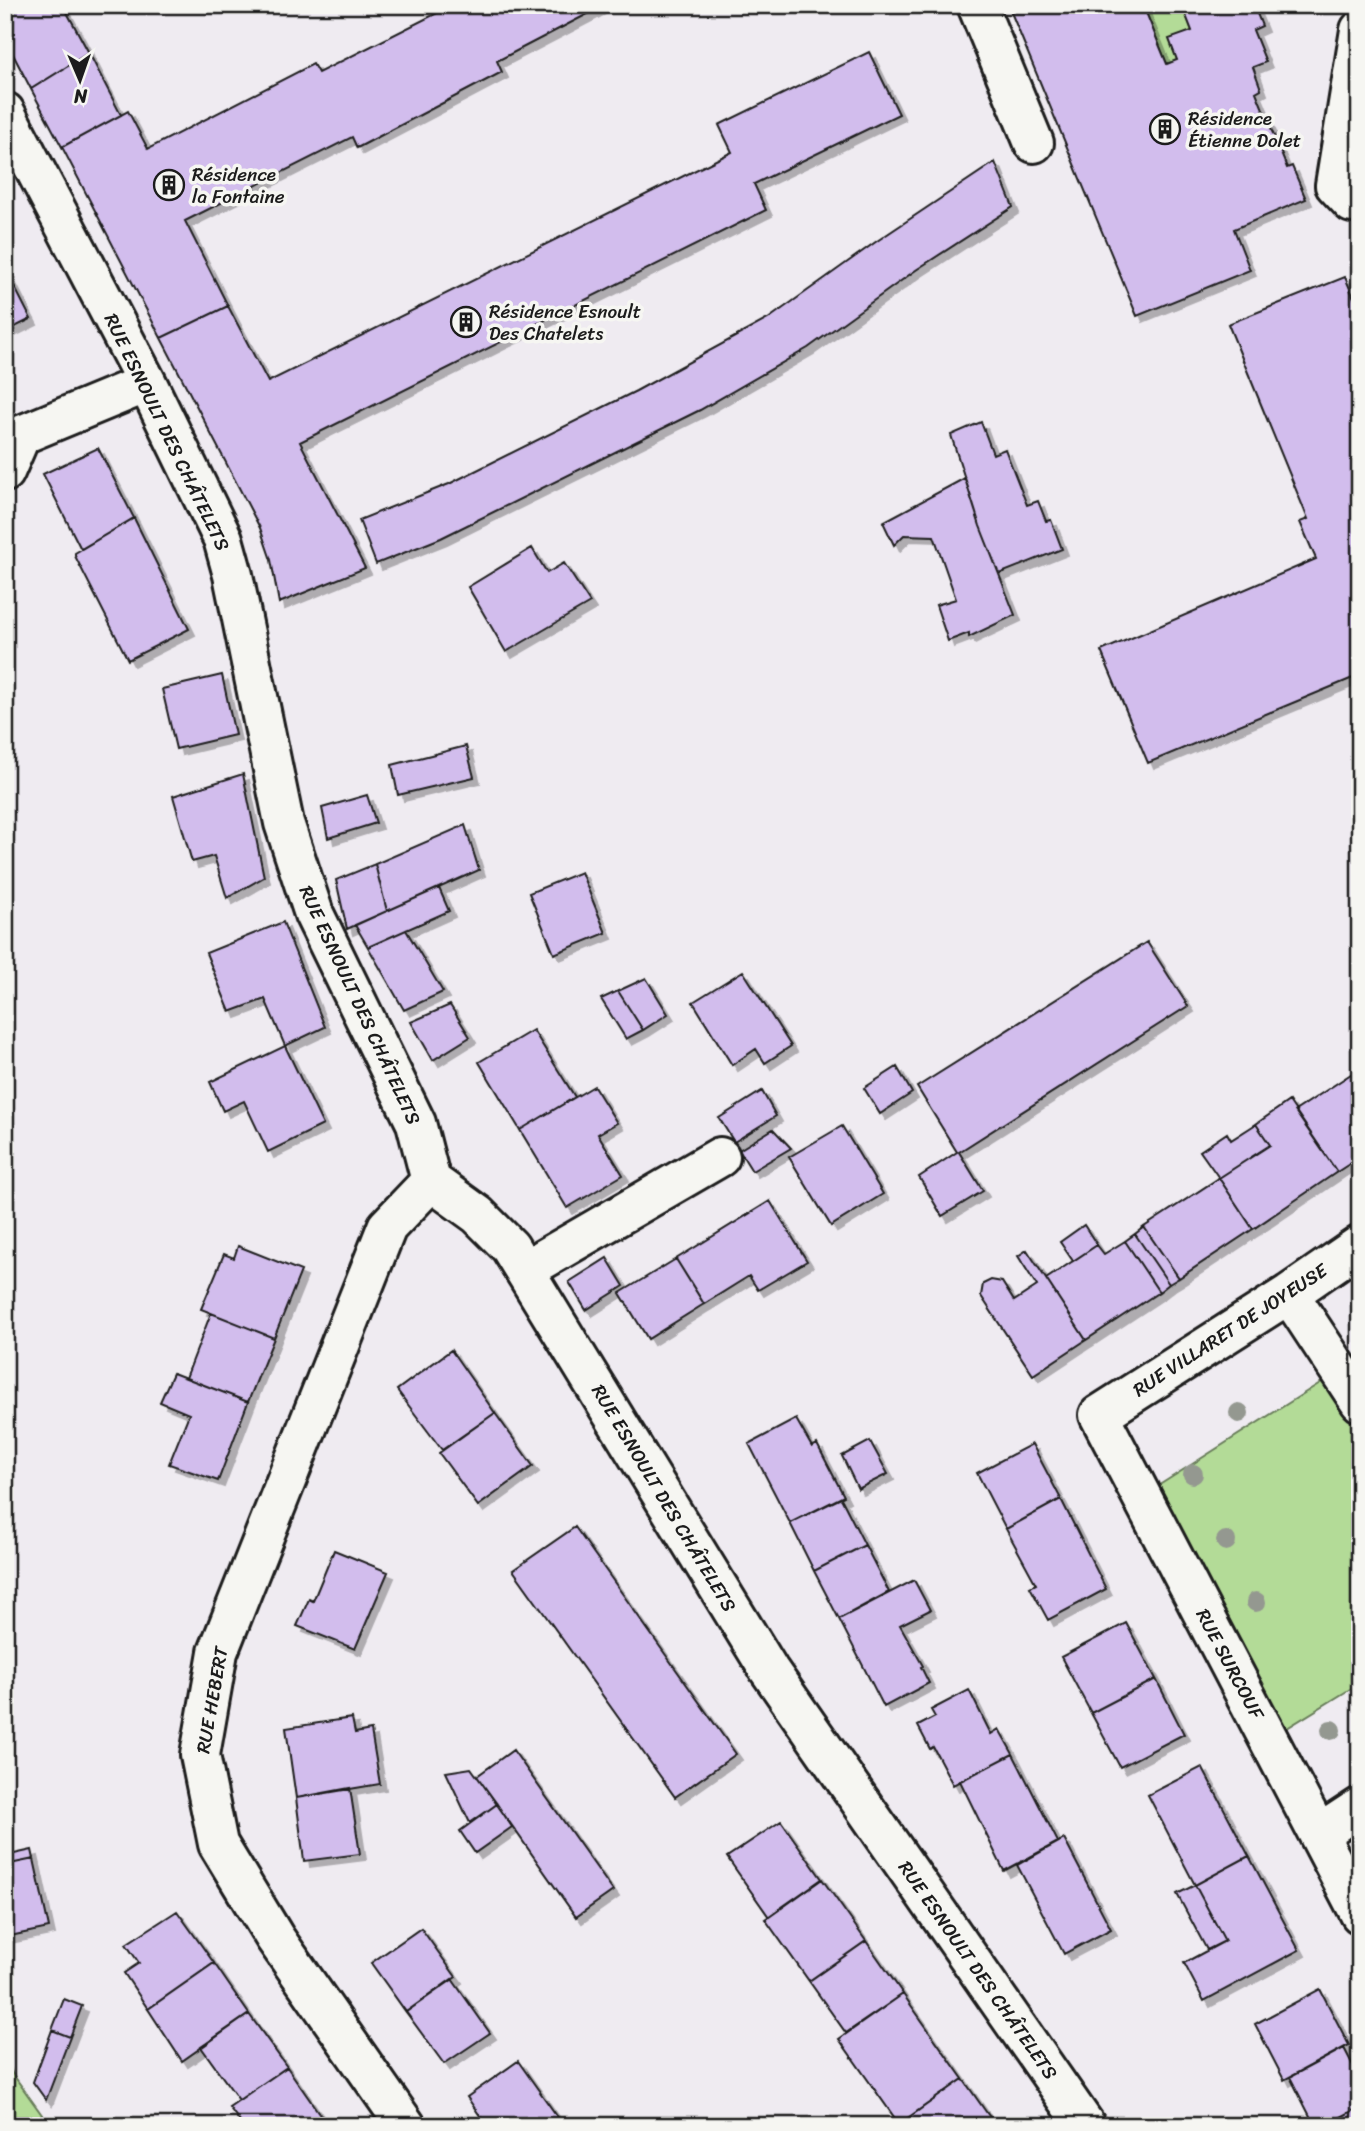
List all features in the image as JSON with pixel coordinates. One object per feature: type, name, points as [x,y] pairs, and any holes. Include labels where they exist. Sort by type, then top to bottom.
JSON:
[{"type":"street","points":[[977,5],[1034,143]]},
{"type":"street","points":[[1360,30],[1335,185],[1352,203],[1360,203]]},
{"type":"street","name":"RUE ESNOULT DES CHÂTELETS","points":[[5,112],[147,383],[223,539],[233,575],[284,823],[314,914],[415,1124],[431,1181],[478,1215],[510,1247],[769,1670],[1086,2126]]},
{"type":"street","points":[[5,472],[21,435],[147,383]]},
{"type":"street","points":[[525,1270],[720,1157]]},
{"type":"street","name":"RUE HEBERT","points":[[406,2126],[275,1938],[218,1844],[200,1755],[218,1651],[387,1227],[431,1181]]},
{"type":"street","name":"RUE VILLARET DE JOYEUSE","points":[[1099,1415],[1289,1294],[1360,1245]]},
{"type":"street","points":[[1289,1294],[1360,1402]]},
{"type":"street","name":"RUE SURCOUF","points":[[1099,1415],[1360,1914]]},
{"type":"street","points":[[1319,1835],[1360,1807]]},
{"type":"green space","points":[[1143,5],[1182,5],[1192,31],[1170,40],[1177,60],[1167,64]]},
{"type":"green space","points":[[1339,1371],[1360,1402],[1360,1683],[1269,1739],[1142,1496]]},
{"type":"green space","points":[[5,2053],[12,2073],[50,2126],[5,2126]]},
{"type":"building","points":[[5,5],[25,5],[5,16]]},
{"type":"building","points":[[25,5],[63,5],[89,53],[31,89],[5,39],[5,16]]},
{"type":"building","name":"Résidence la Fontaine","points":[[453,5],[605,5],[497,61],[502,72],[357,148],[352,137],[185,221],[228,306],[161,338],[62,147],[128,111],[148,149],[313,64],[318,73]]},
{"type":"building","name":"Résidence Étienne Dolet","points":[[1008,5],[1143,5],[1167,64],[1177,60],[1169,39],[1192,31],[1182,5],[1255,5],[1262,26],[1253,30],[1266,62],[1253,67],[1261,89],[1256,92],[1287,168],[1292,166],[1306,199],[1234,229],[1250,270],[1137,316]]},
{"type":"building","name":"Résidence Esnoult Des Chatelets","points":[[869,52],[899,114],[754,184],[766,210],[300,442],[365,568],[279,603],[271,560],[260,528],[161,338],[228,306],[268,382],[732,152],[719,125]]},
{"type":"building","points":[[89,53],[121,115],[62,147],[31,89]]},
{"type":"building","points":[[995,162],[1013,207],[916,270],[808,348],[700,410],[441,538],[376,564],[359,520],[449,484],[636,391],[768,319],[877,241]]},
{"type":"building","points":[[7,272],[31,319],[5,332],[5,273]]},
{"type":"building","points":[[1345,277],[1360,312],[1360,675],[1148,763],[1101,651],[1316,559],[1300,522],[1308,519],[1228,324]]},
{"type":"building","points":[[981,422],[993,454],[1005,449],[1027,505],[1038,501],[1046,521],[1051,520],[1062,549],[999,574],[980,526],[951,435]]},
{"type":"building","points":[[98,448],[134,518],[81,549],[43,474]]},
{"type":"building","points":[[965,478],[980,526],[1015,615],[969,637],[969,633],[948,641],[936,605],[956,599],[934,536],[904,535],[894,545],[883,522]]},
{"type":"building","points":[[134,518],[189,629],[128,660],[75,553]]},
{"type":"building","points":[[532,548],[547,573],[564,563],[590,603],[506,652],[468,587]]},
{"type":"building","points":[[222,675],[235,735],[176,749],[162,689]]},
{"type":"building","points":[[466,746],[474,777],[398,795],[392,765]]},
{"type":"building","points":[[243,774],[264,877],[227,898],[214,856],[192,862],[173,796]]},
{"type":"building","points":[[367,795],[376,823],[328,838],[322,808]]},
{"type":"building","points":[[465,825],[479,870],[387,911],[375,864]]},
{"type":"building","points":[[375,864],[387,911],[347,929],[336,880]]},
{"type":"building","points":[[581,872],[606,933],[554,954],[529,893]]},
{"type":"building","points":[[439,888],[449,911],[368,947],[355,925]]},
{"type":"building","points":[[283,922],[325,1027],[285,1046],[265,999],[230,1012],[206,953]]},
{"type":"building","points":[[406,930],[443,992],[404,1010],[368,947]]},
{"type":"building","points":[[1147,942],[1188,1006],[959,1152],[983,1191],[942,1216],[919,1177],[957,1152],[917,1087]]},
{"type":"building","points":[[743,971],[791,1046],[765,1063],[756,1049],[732,1065],[693,1002]]},
{"type":"building","points":[[646,978],[668,1014],[643,1030],[618,991]]},
{"type":"building","points":[[618,991],[643,1030],[626,1039],[601,999]]},
{"type":"building","points":[[450,1005],[470,1037],[433,1060],[411,1022]]},
{"type":"building","points":[[533,1030],[575,1097],[520,1130],[479,1062]]},
{"type":"building","points":[[285,1046],[323,1125],[268,1152],[244,1101],[223,1111],[210,1082]]},
{"type":"building","points":[[897,1067],[912,1093],[880,1114],[864,1088]]},
{"type":"building","points":[[1360,1068],[1360,1157],[1337,1172],[1295,1111]]},
{"type":"building","points":[[594,1086],[617,1123],[598,1134],[623,1175],[567,1208],[520,1130]]},
{"type":"building","points":[[762,1091],[776,1116],[734,1142],[719,1118]]},
{"type":"building","points":[[1289,1101],[1337,1172],[1253,1229],[1219,1178],[1270,1145],[1256,1124]]},
{"type":"building","points":[[1256,1124],[1270,1145],[1219,1178],[1200,1151],[1227,1133],[1231,1140]]},
{"type":"building","points":[[842,1126],[883,1194],[831,1226],[789,1157]]},
{"type":"building","points":[[773,1129],[791,1148],[752,1171],[739,1150]]},
{"type":"building","points":[[1219,1178],[1253,1229],[1179,1278],[1144,1227]]},
{"type":"building","points":[[770,1201],[807,1261],[758,1290],[749,1276],[704,1304],[676,1259]]},
{"type":"building","points":[[1084,1225],[1097,1245],[1073,1261],[1060,1242]]},
{"type":"building","points":[[1144,1227],[1179,1278],[1169,1284],[1135,1234]]},
{"type":"building","points":[[1135,1234],[1169,1284],[1159,1292],[1125,1241]]},
{"type":"building","points":[[1125,1241],[1159,1292],[1086,1340],[1046,1279],[1097,1245],[1104,1254]]},
{"type":"building","points":[[238,1246],[301,1271],[274,1338],[201,1309],[224,1254],[234,1258]]},
{"type":"building","points":[[1027,1250],[1086,1340],[1033,1375],[981,1296],[983,1284],[991,1280],[1002,1282],[1014,1301],[1037,1286],[1018,1256]]},
{"type":"building","points":[[607,1258],[624,1286],[586,1310],[569,1282]]},
{"type":"building","points":[[676,1259],[704,1304],[648,1339],[620,1293]]},
{"type":"building","points":[[211,1313],[274,1338],[248,1402],[186,1378]]},
{"type":"building","points":[[451,1350],[495,1413],[442,1450],[397,1390]]},
{"type":"building","points":[[173,1373],[248,1402],[218,1481],[169,1464],[189,1414],[160,1402]]},
{"type":"building","points":[[495,1413],[533,1466],[478,1506],[439,1453]]},
{"type":"building","points":[[796,1419],[812,1447],[817,1444],[844,1496],[790,1523],[749,1444]]},
{"type":"building","points":[[870,1441],[888,1474],[858,1489],[842,1456]]},
{"type":"building","points":[[1032,1444],[1061,1499],[1006,1529],[977,1473]]},
{"type":"building","points":[[841,1498],[865,1545],[814,1571],[790,1523]]},
{"type":"building","points":[[1061,1499],[1106,1589],[1048,1620],[1030,1587],[1036,1584],[1006,1529]]},
{"type":"building","points":[[575,1527],[736,1754],[675,1797],[513,1570]]},
{"type":"building","points":[[865,1545],[889,1592],[839,1619],[814,1571]]},
{"type":"building","points":[[334,1550],[388,1572],[355,1649],[297,1626],[309,1599],[313,1601]]},
{"type":"building","points":[[914,1580],[930,1610],[900,1625],[923,1666],[921,1667],[929,1683],[884,1707],[839,1619]]},
{"type":"building","points":[[1126,1623],[1156,1679],[1091,1713],[1061,1657]]},
{"type":"building","points":[[1156,1679],[1184,1734],[1120,1767],[1091,1713]]},
{"type":"building","points":[[969,1690],[991,1734],[999,1729],[1013,1754],[953,1785],[933,1747],[930,1749],[918,1726],[935,1717],[931,1710]]},
{"type":"building","points":[[352,1718],[355,1733],[371,1730],[380,1784],[296,1798],[286,1728]]},
{"type":"building","points":[[513,1750],[613,1891],[576,1917],[477,1776]]},
{"type":"building","points":[[1013,1754],[1058,1842],[1004,1871],[960,1781]]},
{"type":"building","points":[[1202,1767],[1249,1856],[1195,1885],[1148,1795]]},
{"type":"building","points":[[471,1768],[497,1804],[470,1823],[446,1772]]},
{"type":"building","points":[[350,1788],[360,1854],[304,1861],[296,1798]]},
{"type":"building","points":[[497,1804],[512,1827],[475,1853],[460,1831]]},
{"type":"building","points":[[781,1821],[822,1879],[769,1917],[727,1857]]},
{"type":"building","points":[[1064,1839],[1111,1929],[1064,1954],[1017,1865]]},
{"type":"building","points":[[32,1850],[34,1859],[5,1865],[5,1856]]},
{"type":"building","points":[[1249,1856],[1299,1950],[1204,2001],[1184,1963],[1225,1941],[1195,1885]]},
{"type":"building","points":[[34,1859],[49,1928],[5,1937],[5,1865]]},
{"type":"building","points":[[822,1879],[866,1941],[809,1981],[765,1919]]},
{"type":"building","points":[[1195,1885],[1225,1941],[1207,1950],[1177,1894]]},
{"type":"building","points":[[177,1911],[214,1963],[148,2009],[124,1973],[139,1963],[126,1944]]},
{"type":"building","points":[[421,1928],[456,1977],[406,2012],[371,1963]]},
{"type":"building","points":[[866,1941],[903,1994],[846,2033],[809,1981]]},
{"type":"building","points":[[214,1963],[249,2014],[182,2061],[148,2009]]},
{"type":"building","points":[[452,1979],[490,2033],[444,2064],[406,2012]]},
{"type":"building","points":[[1320,1989],[1349,2045],[1284,2080],[1255,2024]]},
{"type":"building","points":[[903,1994],[963,2079],[899,2124],[839,2039]]},
{"type":"building","points":[[64,1999],[82,2006],[70,2037],[52,2030]]},
{"type":"building","points":[[249,2014],[287,2067],[239,2100],[201,2047]]},
{"type":"building","points":[[52,2030],[70,2037],[46,2100],[33,2082]]},
{"type":"building","points":[[1344,2048],[1360,2079],[1360,2107],[1324,2126],[1315,2126],[1290,2077]]},
{"type":"building","points":[[518,2061],[564,2126],[487,2126],[467,2097]]},
{"type":"building","points":[[287,2067],[328,2126],[243,2126],[229,2107]]},
{"type":"building","points":[[963,2079],[996,2126],[914,2126],[908,2118]]},
{"type":"building","points":[[1360,2107],[1360,2126],[1324,2126]]},
{"type":"place","name":"Résidence Étienne Dolet","points":[[1165,129]]},
{"type":"place","name":"Résidence la Fontaine","points":[[169,185]]},
{"type":"place","name":"Résidence Esnoult Des Chatelets","points":[[466,322]]}]
